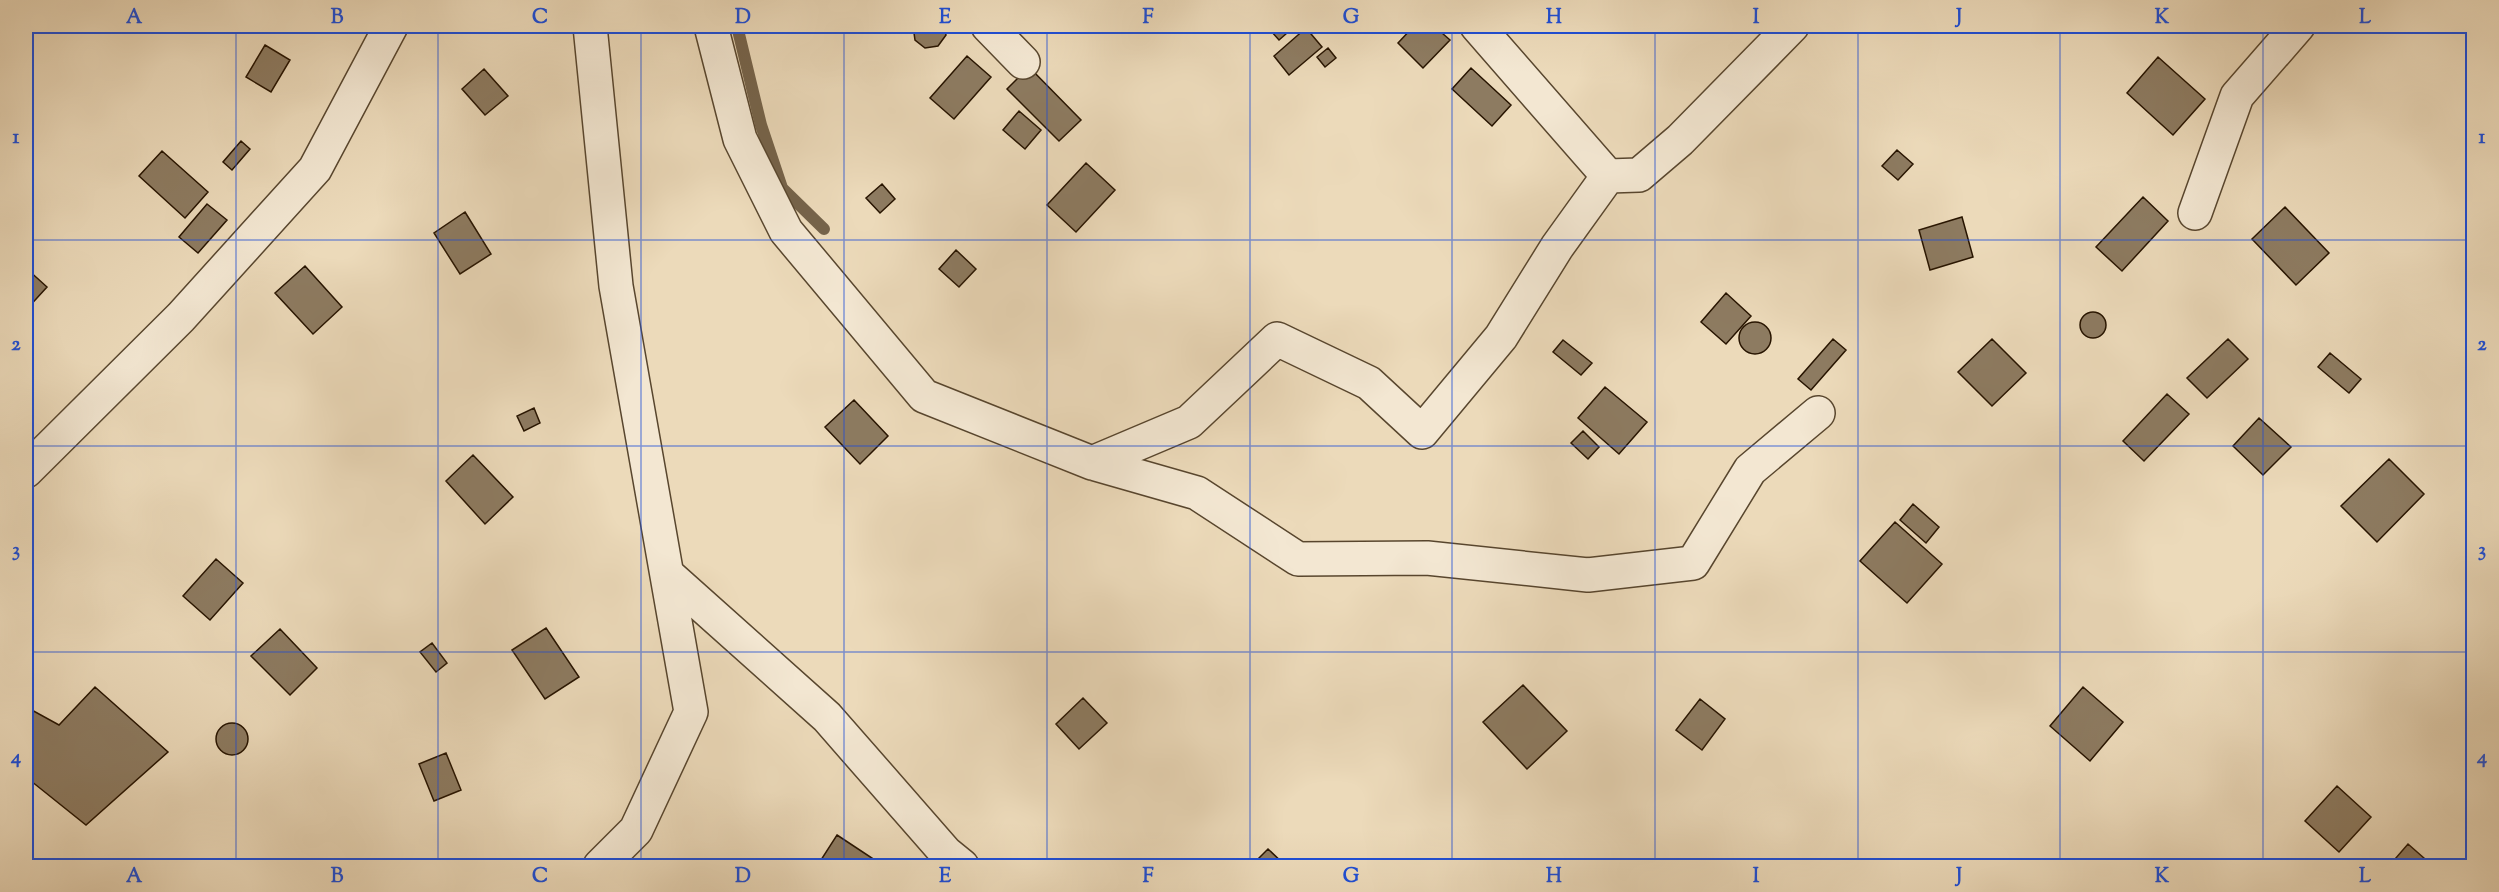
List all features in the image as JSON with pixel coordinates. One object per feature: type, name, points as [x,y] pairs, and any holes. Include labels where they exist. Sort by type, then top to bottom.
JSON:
[{"type":"street","points":[[26,471],[181,317],[315,169],[391,26]]},
{"type":"street","points":[[590,26],[616,286],[691,712],[636,830],[600,867]]},
{"type":"street","points":[[711,26],[740,139],[786,231],[924,396],[1092,464],[1197,492],[1298,559],[1427,558],[1588,575],[1692,563],[1750,470],[1818,413]]},
{"type":"street","points":[[987,26],[1023,62]]},
{"type":"street","points":[[1477,26],[1608,176]]},
{"type":"street","points":[[1608,176],[1639,175],[1680,140],[1792,26]]},
{"type":"street","points":[[2195,213],[2237,96],[2298,26]]},
{"type":"street","points":[[1092,464],[1189,422],[1277,339],[1369,382],[1422,432],[1501,337],[1557,247],[1608,176]]},
{"type":"street","points":[[667,574],[827,717],[946,853],[962,867]]},
{"type":"building","points":[[913,26],[944,26],[946,35],[938,46],[925,48],[915,40]]},
{"type":"building","points":[[1274,26],[1295,26],[1279,40],[1270,30]]},
{"type":"building","points":[[1414,26],[1434,26],[1450,40],[1423,68],[1398,43]]},
{"type":"building","points":[[1306,28],[1322,47],[1289,75],[1274,56]]},
{"type":"building","points":[[265,45],[290,60],[271,92],[246,77]]},
{"type":"building","points":[[1328,48],[1336,58],[1325,67],[1317,57]]},
{"type":"building","points":[[967,56],[991,77],[954,119],[930,98]]},
{"type":"building","points":[[2158,57],[2205,99],[2173,135],[2127,93]]},
{"type":"building","points":[[1029,67],[1081,120],[1059,141],[1007,89]]},
{"type":"building","points":[[1471,68],[1511,105],[1492,126],[1452,89]]},
{"type":"building","points":[[484,69],[508,96],[485,115],[462,89]]},
{"type":"building","points":[[1019,111],[1041,130],[1025,149],[1003,130]]},
{"type":"building","points":[[241,141],[250,149],[232,170],[223,162]]},
{"type":"building","points":[[1897,150],[1913,164],[1898,180],[1882,166]]},
{"type":"building","points":[[162,151],[208,192],[185,218],[139,176]]},
{"type":"building","points":[[1086,163],[1115,190],[1076,232],[1047,205]]},
{"type":"building","points":[[882,184],[895,199],[880,213],[866,198]]},
{"type":"building","points":[[2143,197],[2168,221],[2122,271],[2096,247]]},
{"type":"building","points":[[207,204],[227,220],[198,253],[179,237]]},
{"type":"building","points":[[2285,207],[2329,253],[2296,285],[2252,239]]},
{"type":"building","points":[[465,212],[491,254],[460,274],[434,233]]},
{"type":"building","points":[[1962,217],[1973,257],[1930,270],[1919,230]]},
{"type":"building","points":[[956,250],[976,269],[959,287],[939,269]]},
{"type":"building","points":[[305,266],[342,307],[313,334],[275,293]]},
{"type":"building","points":[[26,268],[47,287],[27,309],[26,308]]},
{"type":"building","points":[[1726,293],[1751,316],[1726,344],[1701,322]]},
{"type":"building","points":[[2093,312],[2102,316],[2106,325],[2102,334],[2093,338],[2084,334],[2080,325],[2084,316]]},
{"type":"building","points":[[1755,322],[1767,326],[1771,338],[1767,350],[1755,354],[1743,350],[1739,338],[1743,326]]},
{"type":"building","points":[[1833,339],[1846,350],[1811,390],[1798,379]]},
{"type":"building","points":[[1992,339],[2026,373],[1992,406],[1958,372]]},
{"type":"building","points":[[2228,339],[2248,359],[2207,398],[2187,378]]},
{"type":"building","points":[[1563,340],[1592,363],[1581,375],[1553,352]]},
{"type":"building","points":[[2330,353],[2361,379],[2349,393],[2318,367]]},
{"type":"building","points":[[1605,387],[1647,422],[1619,454],[1578,418]]},
{"type":"building","points":[[2167,394],[2189,414],[2144,461],[2123,441]]},
{"type":"building","points":[[854,400],[888,436],[860,464],[825,427]]},
{"type":"building","points":[[534,408],[540,423],[524,431],[517,416]]},
{"type":"building","points":[[2259,418],[2291,447],[2263,475],[2233,446]]},
{"type":"building","points":[[1583,431],[1599,447],[1588,459],[1571,443]]},
{"type":"building","points":[[473,455],[513,497],[485,524],[446,481]]},
{"type":"building","points":[[2389,459],[2424,494],[2377,542],[2341,506]]},
{"type":"building","points":[[1913,504],[1939,527],[1926,543],[1900,520]]},
{"type":"building","points":[[1895,522],[1942,564],[1907,603],[1860,561]]},
{"type":"building","points":[[216,559],[243,583],[210,620],[183,596]]},
{"type":"building","points":[[546,628],[579,677],[545,699],[512,650]]},
{"type":"building","points":[[280,629],[317,668],[290,695],[251,656]]},
{"type":"building","points":[[432,643],[447,663],[436,672],[420,652]]},
{"type":"building","points":[[1523,685],[1567,731],[1527,769],[1483,722]]},
{"type":"building","points":[[95,687],[168,752],[86,825],[26,777],[26,715],[30,709],[59,725]]},
{"type":"building","points":[[2083,687],[2123,722],[2090,761],[2050,726]]},
{"type":"building","points":[[1083,698],[1107,723],[1079,749],[1056,724]]},
{"type":"building","points":[[1700,699],[1725,719],[1702,750],[1676,730]]},
{"type":"building","points":[[232,723],[243,728],[248,739],[243,750],[232,755],[221,750],[216,739],[221,728]]},
{"type":"building","points":[[446,753],[461,790],[434,801],[419,764]]},
{"type":"building","points":[[2337,786],[2371,817],[2339,852],[2305,821]]},
{"type":"building","points":[[837,835],[884,866],[823,866],[819,863]]},
{"type":"building","points":[[2408,844],[2433,866],[2389,866]]},
{"type":"building","points":[[1268,849],[1286,866],[1251,866]]},
{"type":"waterway","points":[[737,26],[761,125],[782,188],[824,229]]}]
